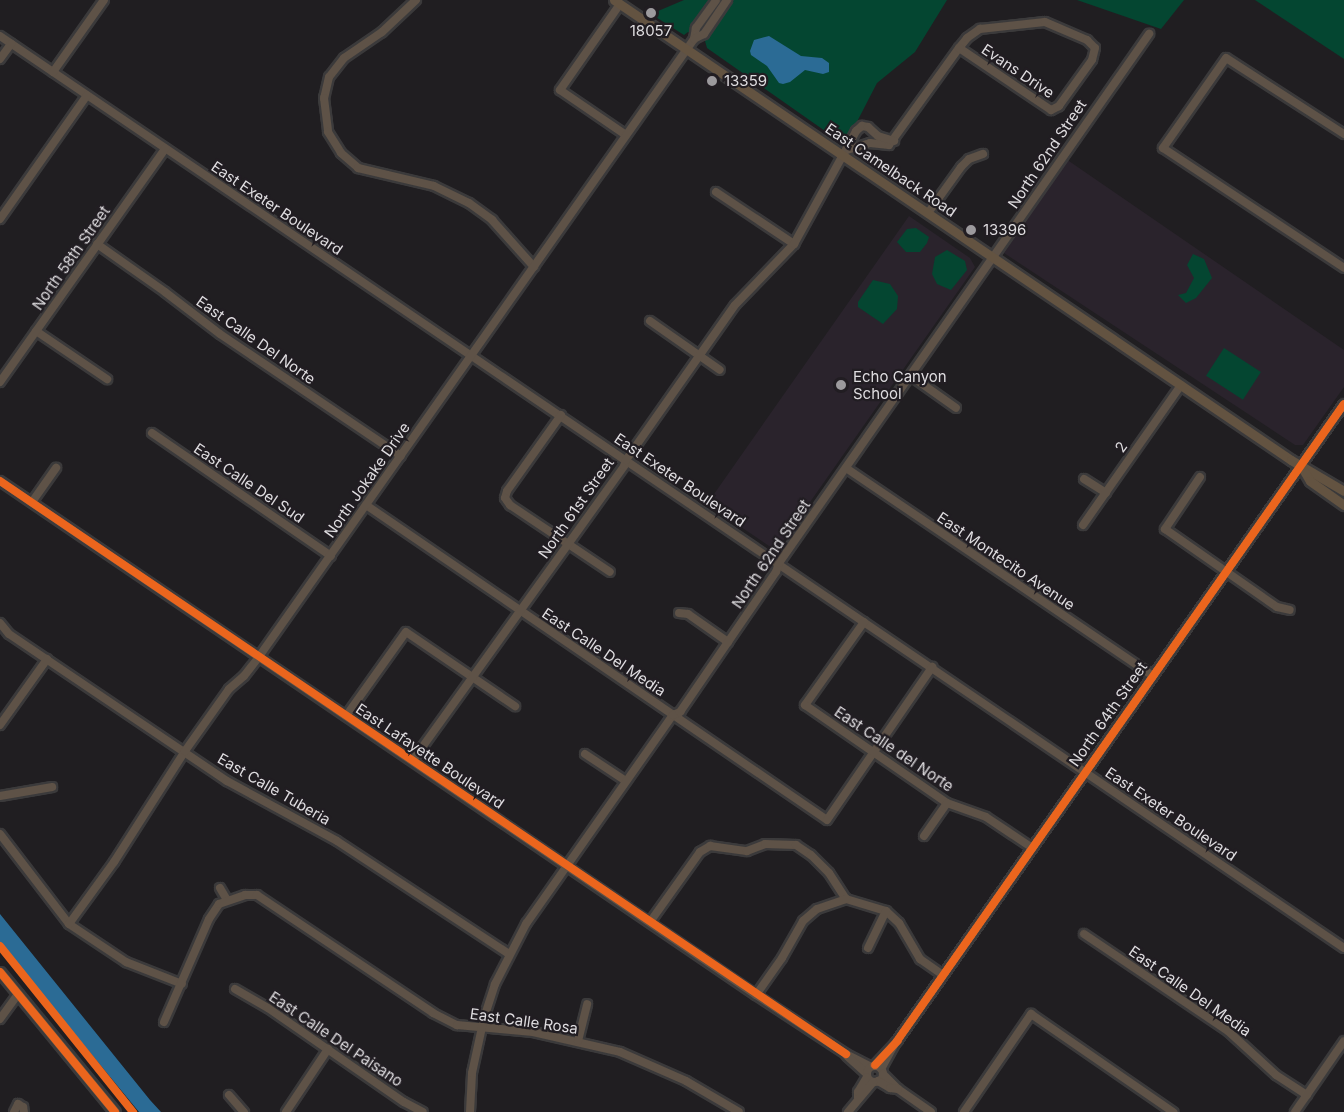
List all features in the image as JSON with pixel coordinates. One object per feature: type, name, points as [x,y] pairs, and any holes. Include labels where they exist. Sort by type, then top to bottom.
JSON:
[{"type":"main road","name":"East Camelback Road","points":[[616,2],[846,153],[928,213],[1301,466],[1316,472],[1344,491]]},
{"type":"main road","name":"East Camelback Road","points":[[1301,466],[1310,481],[1344,505]]},
{"type":"main road","points":[[0,972],[115,1112]]},
{"type":"street","points":[[53,72],[104,0]]},
{"type":"street","points":[[416,0],[382,32],[344,58],[329,77],[324,99],[328,132],[341,153],[358,168],[434,186],[469,203],[492,220],[534,267]]},
{"type":"street","points":[[694,39],[696,28],[716,0]]},
{"type":"street","points":[[694,39],[704,34],[728,0]]},
{"type":"street","points":[[616,2],[560,90],[626,135]]},
{"type":"street","name":"Evans Drive","points":[[894,141],[958,48],[980,29],[1044,22],[1087,40],[1095,48],[1086,68],[1059,106],[1051,110],[958,48]]},
{"type":"street","name":"North 62nd Street","points":[[470,1112],[472,1073],[481,1029],[495,984],[509,954],[566,865],[673,715],[680,712],[776,572],[779,563],[1149,33]]},
{"type":"street","name":"East Exeter Boulevard","points":[[0,36],[1344,948]]},
{"type":"street","name":"North Jokake Drive","points":[[69,924],[114,862],[184,752],[229,689],[244,676],[258,658],[331,556],[694,39]]},
{"type":"street","points":[[0,59],[11,44]]},
{"type":"street","points":[[1344,134],[1226,58],[1163,148],[1344,268]]},
{"type":"street","points":[[0,219],[87,95]]},
{"type":"street","points":[[846,153],[856,131],[861,126],[894,141]]},
{"type":"street","points":[[846,153],[874,140],[874,132]]},
{"type":"street","points":[[870,143],[885,146],[894,141]]},
{"type":"street","name":"North 58th Street","points":[[0,382],[165,149]]},
{"type":"street","name":"North 61st Street","points":[[413,760],[744,294],[794,244],[846,153]]},
{"type":"street","points":[[928,213],[961,167],[969,159],[983,154]]},
{"type":"street","points":[[716,192],[794,244]]},
{"type":"street","name":"East Calle Del Norte","points":[[97,244],[165,291],[220,334],[400,456]]},
{"type":"street","points":[[650,321],[720,370]]},
{"type":"street","points":[[36,331],[107,378]]},
{"type":"street","points":[[911,376],[956,408]]},
{"type":"street","name":"2","points":[[1083,525],[1182,385]]},
{"type":"street","name":"North 64th Street","points":[[848,1112],[863,1095],[874,1074],[1031,847],[1344,404]]},
{"type":"street","points":[[561,415],[507,491],[506,498],[510,505],[610,572]]},
{"type":"street","name":"East Calle Del Sud","points":[[152,433],[331,556]]},
{"type":"street","points":[[32,502],[56,468]]},
{"type":"street","name":"East Montecito Avenue","points":[[846,468],[1152,675]]},
{"type":"street","points":[[1200,477],[1165,529],[1277,607],[1290,609]]},
{"type":"street","points":[[1084,479],[1106,493]]},
{"type":"street","name":"East Lafayette Boulevard","points":[[0,481],[931,1112]]},
{"type":"street","name":"East Calle Del Media","points":[[366,505],[827,820],[874,752]]},
{"type":"street","points":[[679,614],[688,614],[728,642]]},
{"type":"street","name":"East Calle del Norte","points":[[864,622],[805,705],[947,802],[986,817],[1031,847]]},
{"type":"street","name":"East Calle Tuberia","points":[[0,623],[9,634],[184,752],[266,804],[337,841],[509,954]]},
{"type":"street","points":[[346,716],[406,632],[515,706]]},
{"type":"street","points":[[0,725],[47,659]]},
{"type":"street","points":[[874,752],[932,667]]},
{"type":"street","points":[[585,754],[626,781]]},
{"type":"street","points":[[0,796],[52,787]]},
{"type":"street","points":[[924,836],[947,802]]},
{"type":"street","points":[[0,834],[69,924],[126,962],[182,984]]},
{"type":"street","points":[[650,922],[700,852],[710,846],[747,851],[765,844],[796,845],[811,855],[829,873],[846,898]]},
{"type":"street","points":[[164,1022],[209,919],[219,904],[227,900],[220,888]]},
{"type":"street","name":"East Calle Rosa","points":[[227,900],[245,895],[257,895],[433,1013],[458,1025],[481,1029],[532,1032],[620,1052],[662,1069],[739,1112]]},
{"type":"street","points":[[756,995],[782,958],[802,921],[817,909],[846,898],[886,911],[899,923],[920,959],[943,975]]},
{"type":"street","points":[[868,948],[886,911]]},
{"type":"street","name":"East Calle Del Media","points":[[1084,934],[1228,1031],[1276,1075],[1307,1095]]},
{"type":"street","name":"East Calle Del Paisano","points":[[235,989],[328,1049],[404,1102],[423,1112]]},
{"type":"street","points":[[0,1019],[18,994]]},
{"type":"street","points":[[578,1041],[587,1004]]},
{"type":"street","points":[[963,1112],[1031,1014],[1173,1112]]},
{"type":"street","points":[[1295,1112],[1344,1041]]},
{"type":"street","points":[[286,1112],[328,1049]]},
{"type":"street","points":[[228,1095],[244,1112]]},
{"type":"street","points":[[14,1112],[18,1104],[23,1107],[24,1112]]},
{"type":"shaded area","points":[[1066,159],[1344,350],[1344,387],[1303,445],[1295,445],[1004,253]]},
{"type":"shaded area","name":"Echo Canyon School","points":[[909,216],[970,258],[975,267],[779,549],[775,550],[707,504]]},
{"type":"green space","points":[[684,0],[947,0],[915,52],[877,83],[845,145],[707,48],[705,41],[688,32],[684,35],[651,14]]},
{"type":"green space","points":[[1077,0],[1184,0],[1161,29]]},
{"type":"green space","points":[[1255,0],[1344,0],[1344,59]]},
{"type":"green space","points":[[916,228],[929,237],[927,243],[920,252],[906,252],[897,242],[907,229]]},
{"type":"green space","points":[[947,250],[965,261],[967,270],[951,290],[937,284],[932,274],[935,257]]},
{"type":"green space","points":[[1193,254],[1204,259],[1212,278],[1196,298],[1186,303],[1178,295],[1186,293],[1194,278],[1187,265]]},
{"type":"green space","points":[[873,280],[890,284],[898,296],[897,309],[883,324],[858,307],[858,302]]},
{"type":"green space","points":[[1224,348],[1261,372],[1243,400],[1206,376]]},
{"type":"water","points":[[769,36],[801,56],[822,58],[829,63],[829,72],[823,74],[805,70],[790,82],[779,83],[767,66],[751,55],[750,51],[754,40]]},
{"type":"water","points":[[0,914],[161,1112],[139,1112],[32,982],[0,942]]},
{"type":"cycle path","points":[[875,1065],[897,1041],[1344,404]]},
{"type":"cycle path","points":[[0,481],[846,1054]]},
{"type":"cycle path","points":[[0,946],[133,1112]]},
{"type":"cycle path","points":[[0,972],[115,1112]]},
{"type":"place","name":"18057","points":[[651,13]]},
{"type":"place","name":"13359","points":[[712,81]]},
{"type":"place","name":"13396","points":[[971,230]]},
{"type":"place","name":"Echo Canyon School","points":[[841,385]]}]
